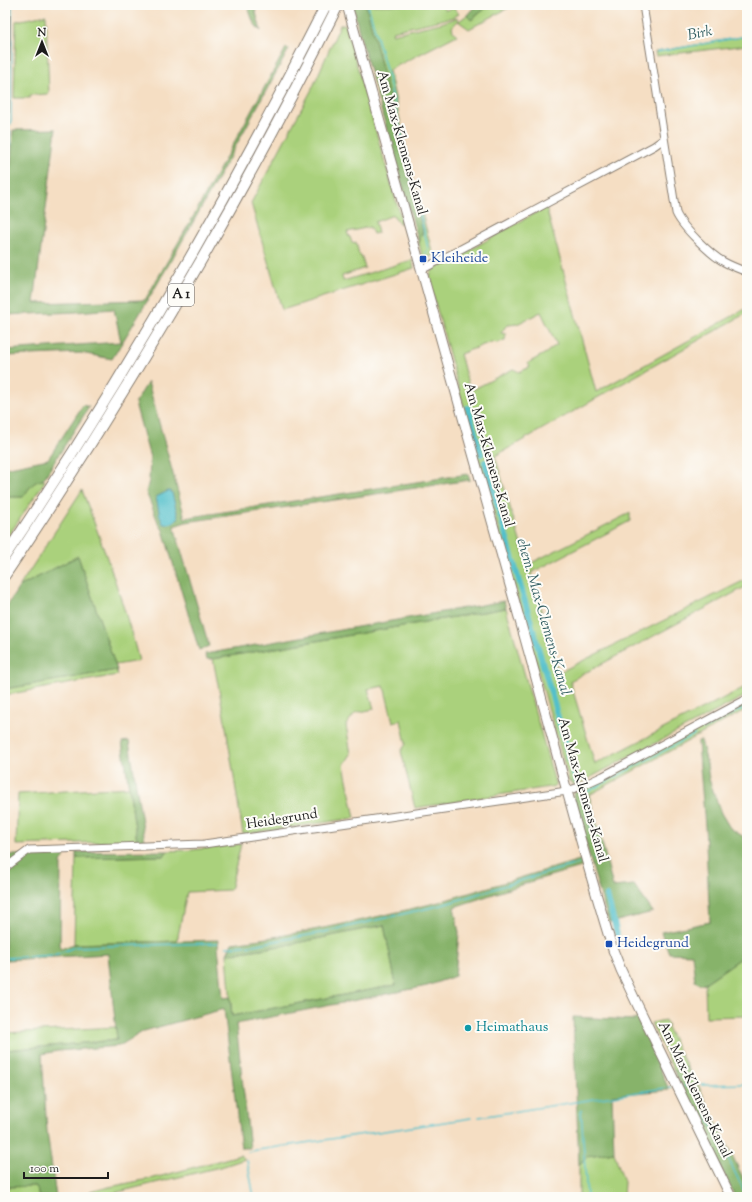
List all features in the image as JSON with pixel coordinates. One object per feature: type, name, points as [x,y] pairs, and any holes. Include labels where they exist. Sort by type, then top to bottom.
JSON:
[{"type":"highway","name":"A 1","points":[[5,556],[96,416],[173,288],[246,159],[326,5]]},
{"type":"highway","name":"A 1","points":[[5,575],[79,462],[164,325],[234,203],[338,5]]},
{"type":"main road","name":"Am Max-Klemens-Kanal","points":[[346,5],[422,269],[608,934],[621,970],[731,1197]]},
{"type":"street","points":[[5,112],[6,5]]},
{"type":"street","points":[[643,5],[675,208],[680,221],[687,230],[716,256],[724,262],[747,272]]},
{"type":"street","points":[[422,269],[654,146],[664,139]]},
{"type":"street","name":"Heidegrund","points":[[5,868],[29,850],[204,844],[567,790],[580,787],[603,776],[747,699]]},
{"type":"green space","points":[[248,5],[254,5],[261,31],[254,23]]},
{"type":"green space","points":[[353,5],[366,5],[423,230],[419,243],[359,32]]},
{"type":"green space","points":[[366,5],[442,5],[445,10],[454,8],[459,14],[454,17],[393,31],[392,34],[457,18],[459,21],[467,15],[471,20],[490,5],[514,5],[469,29],[458,21],[452,27],[453,31],[457,35],[389,70],[413,179],[433,255],[428,258],[422,256],[419,243],[423,230]]},
{"type":"green space","points":[[476,5],[490,5],[471,20],[467,15]]},
{"type":"green space","points":[[46,15],[49,94],[30,95],[30,98],[14,98],[16,21]]},
{"type":"green space","points":[[345,24],[401,218],[400,224],[393,215],[375,222],[378,233],[373,234],[370,227],[347,232],[352,243],[356,242],[365,268],[342,276],[343,281],[412,260],[414,268],[282,310],[251,203],[312,89],[340,25]]},
{"type":"green space","points":[[747,36],[747,45],[656,56],[655,52]]},
{"type":"green space","points":[[286,48],[289,49],[225,166],[181,244],[112,359],[81,353],[5,356],[5,350],[121,342],[114,309],[5,315],[5,185],[11,164],[13,130],[56,129],[34,303],[145,300],[197,210]]},
{"type":"green space","points":[[546,207],[596,392],[747,308],[747,313],[495,456],[527,565],[630,513],[630,521],[531,573],[558,673],[747,579],[747,586],[570,681],[595,764],[747,686],[747,695],[574,785],[569,781],[429,280],[433,269]],"holes":[[[541,312],[557,345],[528,363],[530,367],[519,372],[513,369],[470,391],[460,354],[491,342],[498,343],[505,340],[506,334],[501,333],[506,326],[517,324]]]},
{"type":"green space","points":[[148,382],[185,518],[468,474],[470,480],[186,522],[174,526],[209,646],[199,650],[163,530],[158,522],[146,492],[149,481],[150,458],[135,403]]},
{"type":"green space","points":[[83,405],[89,407],[43,480],[33,484],[23,497],[7,497],[5,493],[5,468],[48,459]]},
{"type":"green space","points":[[43,480],[45,481],[5,541],[5,493],[7,497],[23,497],[33,484]]},
{"type":"green space","points":[[82,490],[120,596],[139,661],[115,665],[78,556],[19,587]]},
{"type":"green space","points":[[78,556],[117,670],[5,689],[5,609],[19,587]]},
{"type":"green space","points":[[504,601],[506,608],[213,659],[207,659],[205,654]]},
{"type":"green space","points":[[506,608],[556,786],[415,808],[401,751],[406,744],[401,720],[393,722],[384,686],[368,689],[374,709],[355,713],[346,725],[351,754],[344,765],[355,818],[243,834],[225,721],[213,659]]},
{"type":"green space","points":[[116,670],[118,675],[5,695],[5,689]]},
{"type":"green space","points":[[747,701],[747,709],[589,795],[582,790]]},
{"type":"green space","points":[[701,740],[709,779],[721,813],[730,828],[747,839],[747,954],[705,983],[700,984],[695,981],[692,954],[669,953],[661,932],[710,922],[705,826],[698,743],[698,741]]},
{"type":"green space","points":[[129,741],[145,841],[137,841],[122,742]]},
{"type":"green space","points":[[129,787],[137,841],[16,845],[18,794]]},
{"type":"green space","points":[[582,790],[589,795],[613,887],[634,885],[653,912],[609,923],[573,797],[574,793]]},
{"type":"green space","points":[[241,844],[230,890],[187,892],[177,941],[74,944],[76,858],[164,856],[167,851],[191,850]]},
{"type":"green space","points":[[167,851],[164,856],[76,858],[76,852]]},
{"type":"green space","points":[[64,853],[64,858],[61,863],[60,949],[74,944],[219,940],[218,946],[223,998],[230,997],[232,1016],[396,985],[384,925],[287,945],[227,954],[232,943],[310,931],[439,902],[583,859],[585,866],[536,880],[454,907],[459,933],[455,976],[427,986],[236,1024],[250,1148],[241,1148],[224,1009],[144,1031],[119,1046],[58,1051],[42,1054],[47,1131],[56,1197],[39,1197],[36,1186],[5,1187],[5,1050],[117,1040],[108,954],[5,960],[5,855]]},
{"type":"green space","points":[[384,925],[396,985],[232,1016],[227,954],[287,945]]},
{"type":"green space","points":[[747,954],[747,1016],[706,1017],[705,983]]},
{"type":"green space","points":[[573,1017],[634,1020],[639,1018],[669,1090],[612,1095],[614,1152],[587,1156],[579,1165]]},
{"type":"green space","points":[[665,1020],[687,1067],[674,1071],[651,1023]]},
{"type":"green space","points":[[116,1027],[117,1040],[5,1050],[5,1033]]},
{"type":"green space","points":[[687,1067],[699,1087],[747,1186],[747,1197],[735,1197],[674,1071]]},
{"type":"green space","points":[[614,1152],[624,1182],[623,1197],[579,1197],[579,1165],[587,1156]]},
{"type":"green space","points":[[240,1155],[245,1159],[224,1166],[98,1197],[71,1197],[109,1187],[154,1178]]},
{"type":"green space","points":[[36,1186],[39,1197],[5,1197],[5,1187]]},
{"type":"water","points":[[171,491],[172,493],[178,519],[171,523],[163,524],[156,497]]},
{"type":"waterway","points":[[11,124],[12,5]]},
{"type":"waterway","points":[[368,5],[387,73],[428,248],[426,253]]},
{"type":"waterway","name":"Birk","points":[[657,52],[747,36]]},
{"type":"waterway","points":[[5,188],[9,170],[10,131]]},
{"type":"waterway","name":"ehem. Max-Clemens-Kanal","points":[[468,408],[481,454]]},
{"type":"waterway","name":"ehem. Max-Clemens-Kanal","points":[[485,462],[576,780]]},
{"type":"waterway","points":[[703,729],[747,706]]},
{"type":"waterway","points":[[594,859],[598,858],[599,855],[583,795],[695,734]]},
{"type":"waterway","points":[[226,947],[253,945],[320,933],[442,905],[580,863]]},
{"type":"waterway","name":"ehem. Max-Clemens-Kanal","points":[[607,896],[617,934]]},
{"type":"waterway","points":[[5,958],[54,955],[75,947],[218,943]]},
{"type":"waterway","points":[[702,1085],[747,1084]]},
{"type":"waterway","points":[[684,1086],[695,1086]]},
{"type":"waterway","points":[[694,1086],[713,1127]]},
{"type":"waterway","points":[[479,1117],[671,1087]]},
{"type":"waterway","points":[[581,1110],[587,1197]]},
{"type":"waterway","points":[[248,1152],[471,1118]]},
{"type":"waterway","points":[[716,1134],[747,1197]]},
{"type":"waterway","points":[[247,1160],[254,1197]]},
{"type":"place","name":"Kleiheide","points":[[423,259]]},
{"type":"place","name":"Heidegrund","points":[[609,944]]},
{"type":"place","name":"Heimathaus","points":[[468,1028]]}]
